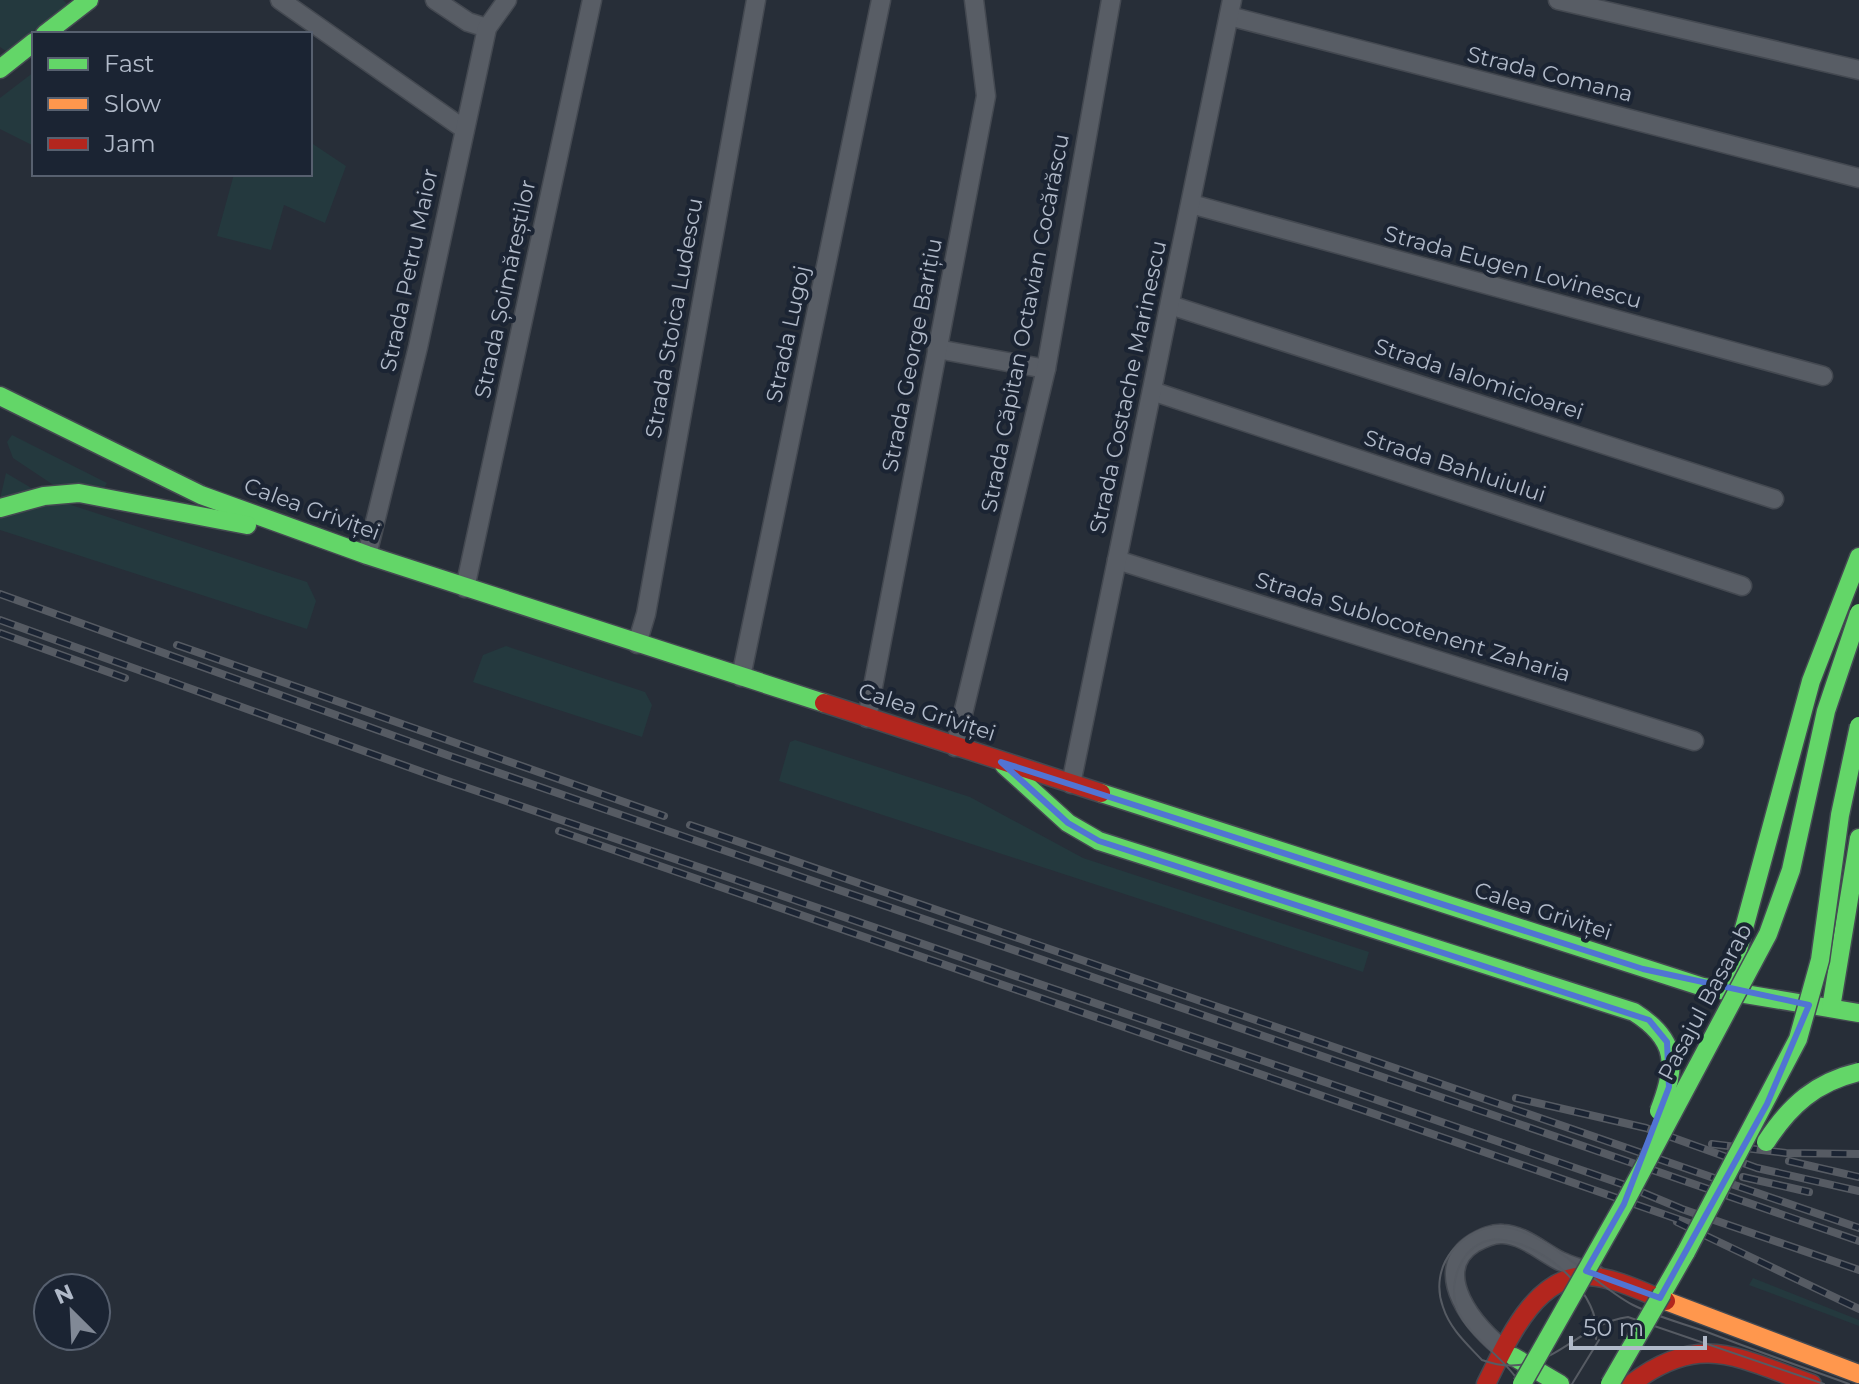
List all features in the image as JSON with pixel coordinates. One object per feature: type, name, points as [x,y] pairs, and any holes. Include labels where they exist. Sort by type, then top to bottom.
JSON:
[{"type":"main road","points":[[48,32],[89,0]]},
{"type":"main road","points":[[0,69],[32,44]]},
{"type":"main road","name":"Calea Griviței","points":[[0,396],[201,495],[465,588],[1643,969],[1727,991],[1859,1013]]},
{"type":"main road","points":[[0,508],[57,494],[90,493],[144,507],[315,537]]},
{"type":"main road","points":[[1727,991],[1802,712],[1859,557]]},
{"type":"main road","name":"Pasajul Basarab","points":[[1522,1384],[1745,981],[1777,912],[1791,870],[1818,739],[1859,613]]},
{"type":"main road","points":[[1610,1384],[1767,1104],[1798,1039],[1820,960],[1840,815],[1859,726]]},
{"type":"main road","points":[[1001,762],[1068,823],[1099,841],[1634,1012],[1649,1020],[1667,1042],[1672,1070],[1669,1087],[1624,1204]]},
{"type":"main road","points":[[1831,1008],[1859,838]]},
{"type":"main road","points":[[1686,1252],[1721,1214],[1786,1110],[1807,1091],[1841,1075],[1859,1072]]},
{"type":"main road","points":[[1486,1384],[1529,1309],[1553,1285],[1583,1274],[1609,1279],[1859,1374]]},
{"type":"main road","points":[[1609,1279],[1635,1301],[1644,1322],[1643,1344],[1623,1384]]},
{"type":"main road","points":[[1505,1350],[1560,1384]]},
{"type":"main road","points":[[1631,1384],[1667,1359],[1699,1350],[1812,1384]]},
{"type":"street","points":[[280,0],[464,129]]},
{"type":"street","points":[[435,0],[468,22],[487,28]]},
{"type":"street","name":"Strada Petru Maior","points":[[367,555],[418,347],[487,28],[507,0]]},
{"type":"street","name":"Strada Șoimăreștilor","points":[[465,588],[592,0]]},
{"type":"street","name":"Strada Stoica Ludescu","points":[[637,644],[646,614],[756,0]]},
{"type":"street","name":"Strada Lugoj","points":[[741,677],[881,0]]},
{"type":"street","name":"Strada George Barițiu","points":[[867,718],[986,96],[974,0]]},
{"type":"street","name":"Strada Căpitan Octavian Cocărăscu","points":[[955,747],[1046,369],[1111,0]]},
{"type":"street","points":[[1558,0],[1859,70]]},
{"type":"street","name":"Strada Comana","points":[[1231,8],[1859,178]]},
{"type":"street","name":"Strada Costache Marinescu","points":[[1071,784],[1231,8]]},
{"type":"street","name":"Strada Eugen Lovinescu","points":[[1191,204],[1823,376]]},
{"type":"street","name":"Strada Ialomicioarei","points":[[1170,305],[1774,499]]},
{"type":"street","points":[[937,349],[1046,369]]},
{"type":"street","name":"Strada Bahluiului","points":[[1152,391],[1742,586]]},
{"type":"street","name":"Strada Sublocotenent Zaharia","points":[[1117,560],[1694,741]]},
{"type":"street","points":[[1505,1350],[1476,1322],[1460,1298],[1455,1272],[1460,1257],[1469,1246],[1483,1238],[1505,1234],[1561,1261],[1609,1279]]},
{"type":"highlighted area","points":[[1001,762],[1643,969],[1809,1005],[1767,1104],[1660,1298],[1586,1271],[1624,1204],[1669,1087],[1667,1042],[1649,1020],[1099,841],[1068,823]]},
{"type":"green space","points":[[0,0],[63,0],[68,5],[6,51],[0,47]]},
{"type":"green space","points":[[32,74],[32,145],[0,129],[0,98]]},
{"type":"green space","points":[[312,143],[346,166],[325,223],[284,205],[271,250],[217,236],[233,176],[312,176]]},
{"type":"green space","points":[[12,435],[107,483],[104,488],[55,486],[13,458],[7,442]]},
{"type":"green space","points":[[6,473],[33,489],[0,499]]},
{"type":"green space","points":[[59,501],[307,582],[316,601],[307,629],[0,530],[0,517]]},
{"type":"green space","points":[[506,646],[645,692],[652,705],[642,737],[473,682],[483,655]]},
{"type":"green space","points":[[795,740],[970,797],[1083,858],[1369,952],[1363,972],[779,781],[790,742]]},
{"type":"green space","points":[[1753,1278],[1859,1320],[1859,1326],[1749,1285]]},
{"type":"tram line","points":[[1824,1384],[1628,1317],[1592,1330],[1543,1359],[1505,1365],[1482,1360],[1446,1315],[1440,1292],[1442,1271],[1452,1251],[1476,1232],[1490,1227],[1522,1231],[1555,1249],[1633,1305],[1849,1384]]},
{"type":"tram line","points":[[1517,1379],[1469,1328],[1457,1309],[1454,1297],[1457,1273],[1462,1261],[1479,1244],[1490,1240],[1519,1244],[1536,1251],[1568,1274],[1590,1305],[1596,1322],[1596,1339]]},
{"type":"tram line","points":[[1572,1384],[1599,1340]]},
{"type":"railway","points":[[0,594],[447,755],[1859,1241]]},
{"type":"railway","points":[[0,620],[439,778],[1622,1184],[1682,1209],[1859,1270]]},
{"type":"railway","points":[[0,633],[125,678]]},
{"type":"railway","points":[[177,645],[664,816]]},
{"type":"railway","points":[[690,825],[1859,1228]]},
{"type":"railway","points":[[559,831],[1689,1223]]},
{"type":"railway","points":[[1516,1098],[1646,1128],[1757,1168],[1859,1191]]},
{"type":"railway","points":[[1712,1144],[1786,1153],[1859,1154]]},
{"type":"railway","points":[[1789,1161],[1859,1177]]},
{"type":"railway","points":[[1743,1177],[1809,1192]]},
{"type":"railway","points":[[1677,1222],[1859,1309]]},
{"type":"traffic: fast","points":[[48,32],[89,0]]},
{"type":"traffic: fast","points":[[0,69],[32,44]]},
{"type":"traffic: fast","points":[[0,396],[201,495],[367,555],[824,703]]},
{"type":"traffic: fast","points":[[0,508],[44,496],[79,493],[247,525]]},
{"type":"traffic: fast","points":[[1727,991],[1811,681],[1859,557]]},
{"type":"traffic: fast","points":[[1522,1384],[1624,1204],[1768,934],[1791,870],[1826,711],[1859,613]]},
{"type":"traffic: fast","points":[[1686,1252],[1798,1039],[1820,960],[1840,815],[1859,726]]},
{"type":"traffic: fast","points":[[1004,765],[1068,823],[1099,841]]},
{"type":"traffic: fast","points":[[1101,793],[1703,987],[1859,1013]]},
{"type":"traffic: fast","points":[[1831,1008],[1859,838]]},
{"type":"traffic: fast","points":[[1099,841],[1634,1012],[1659,1033],[1670,1055],[1669,1080],[1659,1111]]},
{"type":"traffic: fast","points":[[1766,1142],[1805,1097],[1830,1082],[1859,1072]]},
{"type":"traffic: fast","points":[[1662,1294],[1686,1252]]},
{"type":"traffic: fast","points":[[1610,1384],[1662,1294]]},
{"type":"traffic: fast","points":[[1514,1357],[1560,1384]]},
{"type":"traffic: slow","points":[[1666,1301],[1859,1374]]},
{"type":"traffic: jam","points":[[824,703],[1101,793]]},
{"type":"traffic: jam","points":[[1486,1384],[1524,1315],[1538,1299],[1570,1278],[1589,1276],[1608,1279],[1666,1301]]},
{"type":"traffic: jam","points":[[1631,1384],[1678,1358],[1700,1354],[1720,1354],[1741,1359],[1812,1384]]}]
